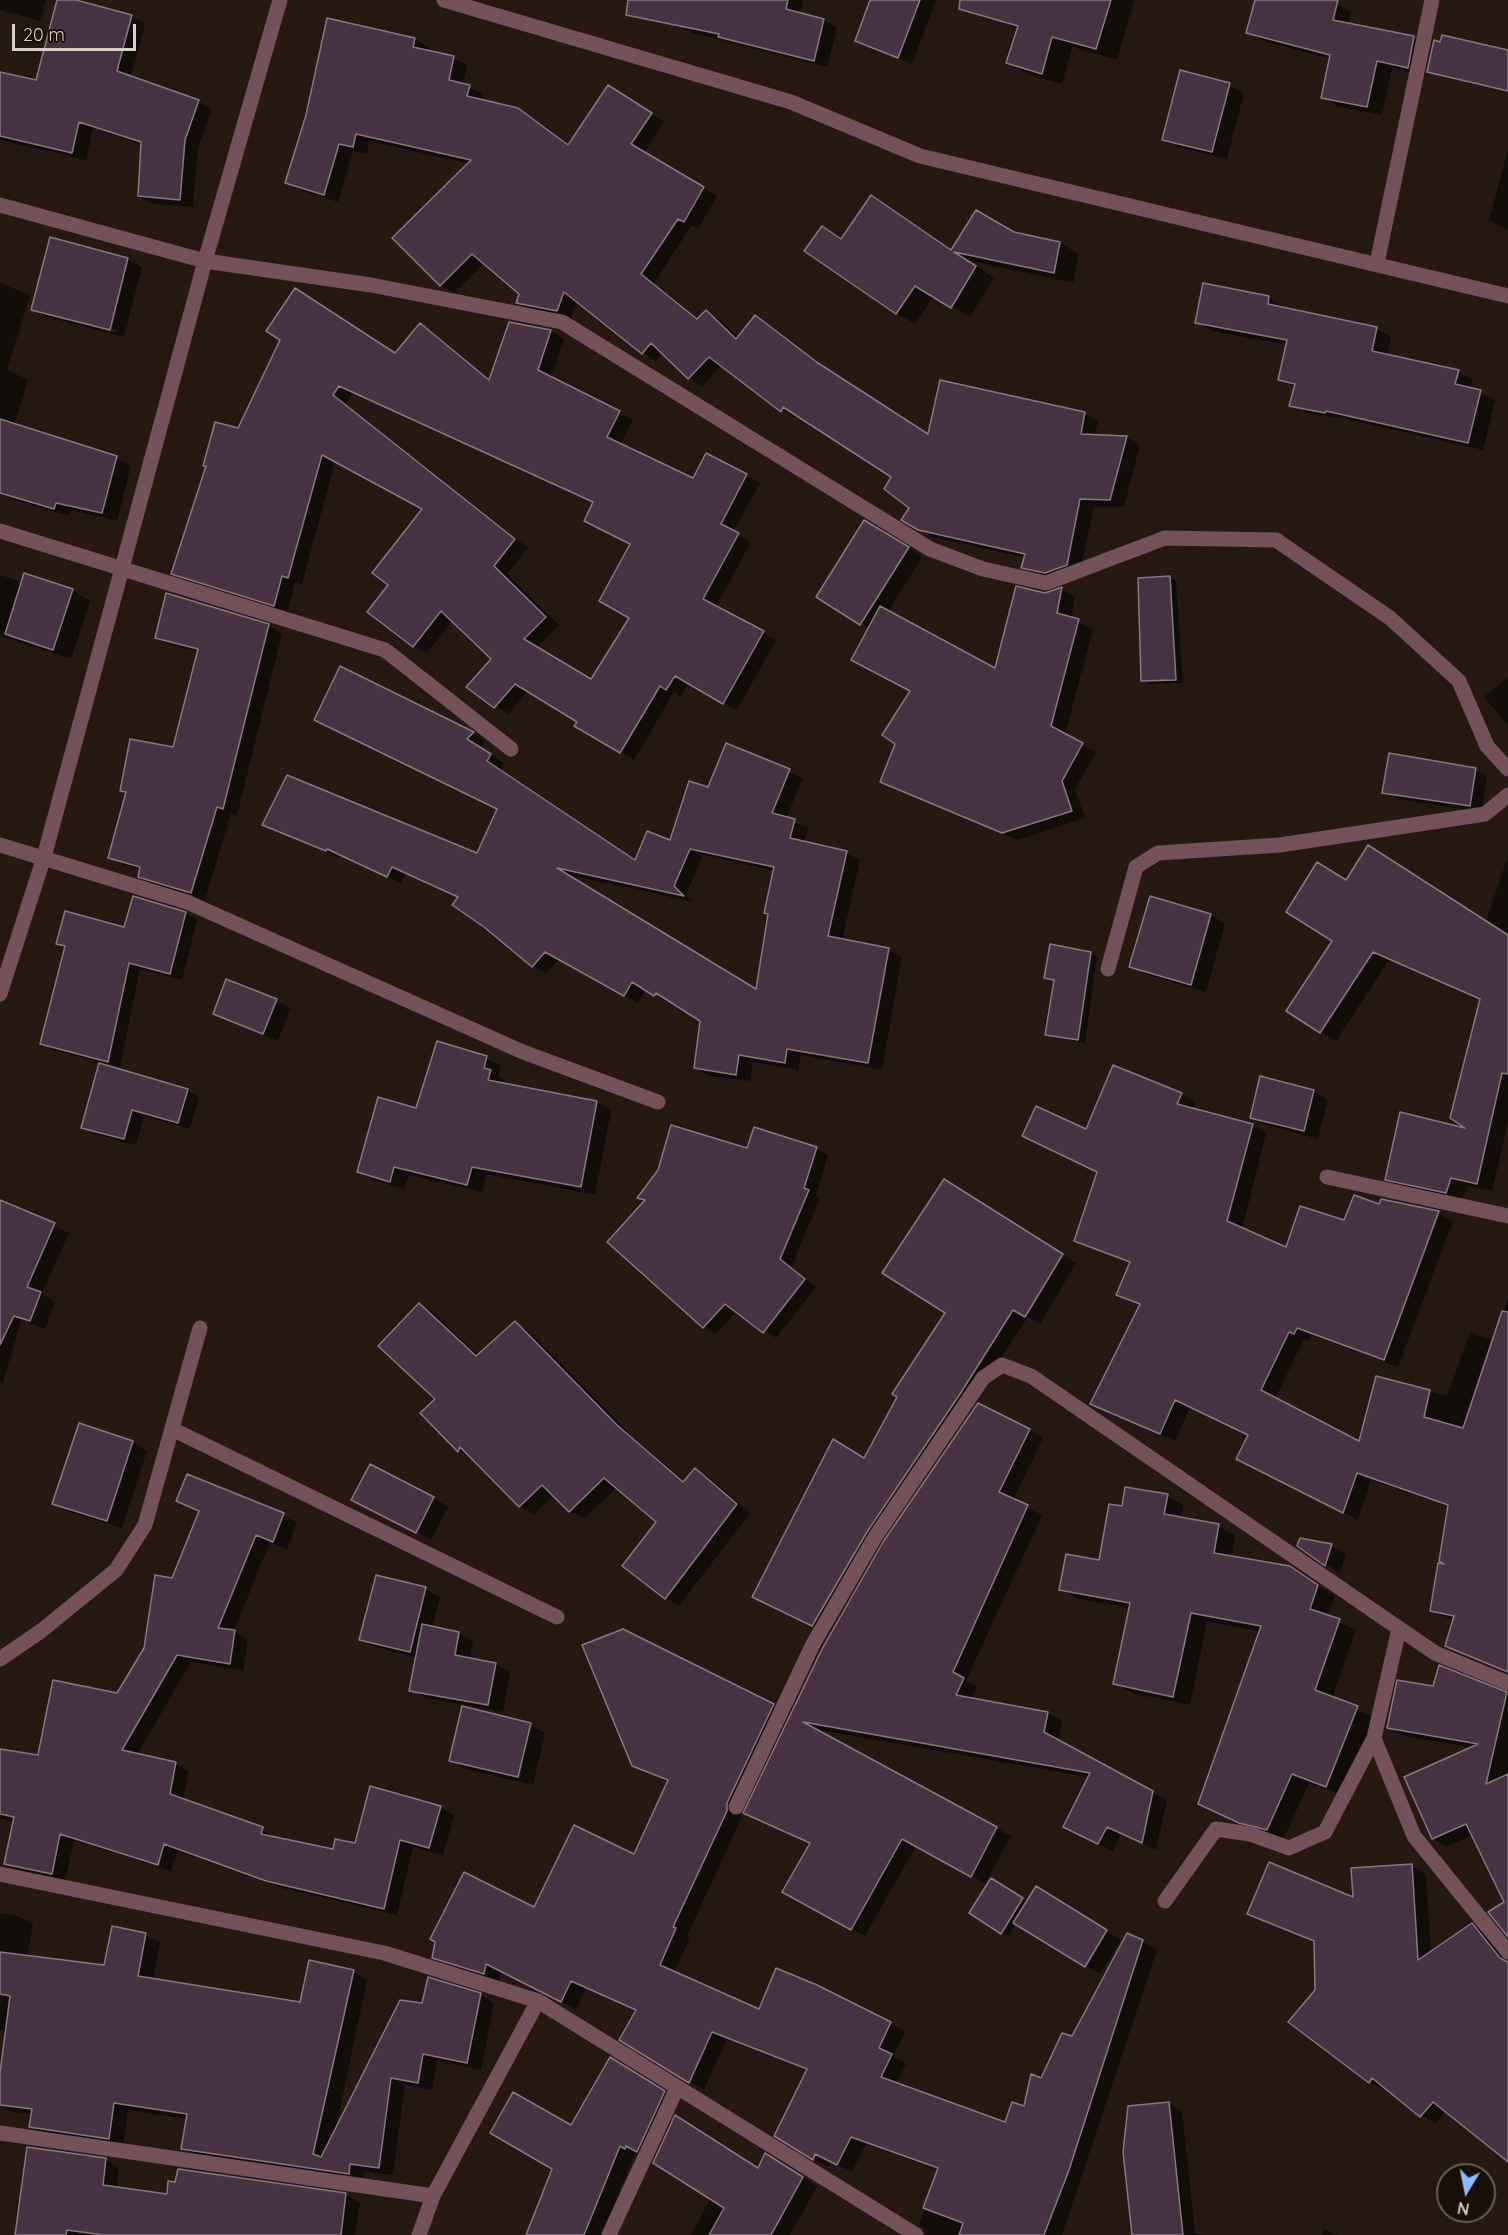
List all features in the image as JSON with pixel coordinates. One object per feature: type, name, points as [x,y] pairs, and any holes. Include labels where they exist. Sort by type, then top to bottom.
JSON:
[{"type":"street","points":[[0,994],[44,857],[205,261],[280,0]]},
{"type":"street","points":[[444,0],[791,102],[920,156],[1508,296]]},
{"type":"street","points":[[1377,263],[1432,0]]},
{"type":"street","points":[[0,205],[205,261],[371,285],[562,322],[930,549],[982,569],[1046,583],[1165,538],[1276,540],[1390,618],[1459,681],[1487,746],[1508,769]]},
{"type":"street","points":[[0,531],[385,650],[511,749]]},
{"type":"street","points":[[1108,969],[1136,867],[1158,853],[1280,845],[1485,814],[1508,795]]},
{"type":"street","points":[[0,845],[187,902],[523,1052],[658,1102]]},
{"type":"street","points":[[1327,1177],[1508,1216]]},
{"type":"street","points":[[0,1659],[41,1631],[116,1570],[145,1525],[200,1328]]},
{"type":"street","points":[[736,1807],[813,1644],[875,1537],[983,1378],[1002,1365],[1031,1376],[1435,1653],[1508,1683]]},
{"type":"street","points":[[172,1429],[557,1617]]},
{"type":"street","points":[[1165,1901],[1216,1828],[1250,1834],[1288,1848],[1325,1832],[1374,1738],[1400,1629]]},
{"type":"street","points":[[1374,1738],[1414,1836],[1508,1952]]},
{"type":"street","points":[[0,1874],[384,1953],[538,2001],[916,2235]]},
{"type":"street","points":[[419,2235],[433,2196],[538,2001]]},
{"type":"street","points":[[609,2235],[677,2088]]},
{"type":"street","points":[[0,2133],[433,2196]]},
{"type":"building","points":[[57,0],[76,0],[132,15],[117,71],[199,100],[185,140],[180,200],[138,196],[141,142],[79,122],[72,153],[0,136],[0,72],[36,80]]},
{"type":"building","points":[[628,0],[788,0],[786,9],[824,19],[814,61],[718,37],[719,34],[626,15]]},
{"type":"building","points":[[870,0],[920,0],[898,58],[855,41]]},
{"type":"building","points":[[960,0],[1111,0],[1096,49],[1052,37],[1042,74],[1006,63],[1018,26],[959,9]]},
{"type":"building","points":[[1255,0],[1338,0],[1333,20],[1414,36],[1408,68],[1377,61],[1367,107],[1321,98],[1330,55],[1246,33]]},
{"type":"building","points":[[327,18],[415,38],[413,47],[454,56],[449,80],[470,85],[467,96],[518,108],[568,145],[608,85],[652,113],[631,144],[704,187],[684,222],[678,219],[641,274],[697,319],[706,310],[736,339],[755,315],[818,363],[928,434],[940,380],[1085,412],[1081,434],[1127,436],[1110,500],[1080,499],[1067,565],[1045,573],[1021,568],[1025,554],[918,530],[901,520],[909,508],[884,489],[891,477],[783,407],[781,412],[709,357],[688,379],[651,343],[642,354],[564,292],[557,311],[516,303],[519,294],[472,254],[440,286],[392,238],[471,160],[356,134],[353,147],[339,144],[324,195],[285,183],[306,115]]},
{"type":"building","points":[[1442,35],[1508,50],[1508,91],[1427,72],[1434,40],[1440,42]]},
{"type":"building","points":[[1180,70],[1230,83],[1212,152],[1162,140]]},
{"type":"building","points":[[871,195],[951,250],[976,210],[1014,232],[1060,242],[1054,273],[954,252],[976,266],[951,308],[915,286],[896,314],[804,251],[822,226],[841,239]]},
{"type":"building","points":[[50,237],[128,258],[110,330],[31,310]]},
{"type":"building","points":[[1203,283],[1269,296],[1268,304],[1377,327],[1372,351],[1459,370],[1455,384],[1481,390],[1468,443],[1326,411],[1325,413],[1289,406],[1295,384],[1278,380],[1287,340],[1195,323]]},
{"type":"building","points":[[295,288],[395,353],[420,323],[489,380],[509,322],[551,330],[538,370],[620,411],[607,437],[693,478],[706,453],[747,474],[721,524],[739,533],[703,599],[764,631],[723,704],[675,676],[666,690],[660,686],[620,753],[574,726],[577,722],[515,684],[494,708],[466,687],[491,659],[441,611],[413,647],[367,612],[388,585],[372,573],[422,509],[322,455],[288,578],[282,576],[274,606],[171,574],[206,466],[203,466],[215,422],[238,428],[280,340],[266,331]],"holes":[[[339,386],[593,502],[584,521],[630,544],[599,601],[629,618],[591,679],[524,639],[546,617],[494,566],[515,539],[333,395]]]},
{"type":"building","points":[[0,419],[117,456],[102,513],[56,503],[54,509],[0,493]]},
{"type":"building","points":[[864,520],[909,547],[860,625],[816,597]]},
{"type":"building","points":[[24,573],[73,589],[53,650],[5,634]]},
{"type":"building","points":[[1170,576],[1176,680],[1141,681],[1138,578]]},
{"type":"building","points":[[1016,586],[1045,593],[1062,587],[1057,613],[1079,619],[1051,726],[1083,743],[1062,781],[1072,811],[1002,833],[880,782],[895,744],[882,735],[910,691],[851,660],[880,606],[995,668]]},
{"type":"building","points":[[166,593],[269,624],[223,809],[217,807],[191,893],[138,877],[140,867],[108,858],[126,792],[120,791],[130,739],[173,747],[198,649],[155,638]]},
{"type":"building","points":[[340,666],[474,732],[467,739],[491,754],[487,761],[635,860],[647,831],[670,840],[689,781],[708,787],[726,743],[790,769],[772,813],[795,819],[790,838],[847,851],[828,936],[889,948],[868,1063],[787,1049],[785,1063],[739,1055],[736,1075],[694,1068],[700,1021],[656,993],[654,996],[632,982],[624,996],[545,952],[532,967],[484,927],[452,905],[458,897],[392,867],[387,877],[327,849],[326,851],[262,825],[287,775],[477,853],[497,809],[314,720]],"holes":[[[690,849],[774,867],[764,913],[768,914],[756,989],[557,868],[684,896],[674,886]]]},
{"type":"building","points":[[1389,753],[1476,768],[1470,806],[1382,793]]},
{"type":"building","points":[[1368,845],[1508,935],[1508,1074],[1502,1073],[1477,1184],[1451,1178],[1446,1193],[1385,1180],[1400,1112],[1465,1128],[1450,1118],[1480,999],[1373,952],[1320,1033],[1286,1011],[1332,941],[1286,912],[1317,862],[1346,880]]},
{"type":"building","points":[[133,896],[186,912],[170,974],[129,963],[108,1062],[40,1044],[65,946],[56,944],[65,911],[124,927]]},
{"type":"building","points":[[1150,896],[1211,914],[1191,985],[1129,967]]},
{"type":"building","points":[[1050,944],[1091,952],[1078,1040],[1045,1035],[1054,980],[1044,978]]},
{"type":"building","points":[[226,979],[277,999],[263,1034],[213,1014]]},
{"type":"building","points":[[437,1041],[487,1056],[484,1068],[491,1070],[488,1080],[597,1101],[581,1187],[472,1167],[467,1185],[394,1167],[390,1182],[357,1172],[378,1097],[416,1108]]},
{"type":"building","points":[[99,1063],[188,1089],[178,1123],[132,1110],[124,1139],[81,1128]]},
{"type":"building","points":[[1113,1065],[1182,1093],[1177,1104],[1253,1124],[1227,1221],[1286,1247],[1300,1206],[1344,1220],[1354,1195],[1379,1204],[1381,1199],[1439,1211],[1384,1360],[1297,1328],[1294,1334],[1289,1332],[1261,1390],[1359,1441],[1376,1376],[1430,1390],[1424,1417],[1463,1428],[1502,1311],[1508,1312],[1508,1672],[1445,1646],[1454,1616],[1430,1611],[1438,1563],[1444,1564],[1439,1561],[1448,1505],[1357,1473],[1343,1513],[1236,1459],[1248,1435],[1175,1400],[1160,1434],[1090,1404],[1140,1304],[1116,1295],[1130,1262],[1074,1241],[1097,1172],[1022,1136],[1036,1106],[1086,1129]]},
{"type":"building","points":[[1260,1076],[1314,1090],[1304,1131],[1250,1118]]},
{"type":"building","points":[[671,1125],[747,1148],[754,1127],[817,1147],[804,1188],[809,1190],[780,1259],[805,1279],[763,1333],[725,1304],[703,1328],[607,1242],[645,1200],[637,1198],[658,1170]]},
{"type":"building","points":[[944,1179],[1063,1254],[1025,1317],[1013,1310],[960,1394],[867,1532],[812,1626],[752,1597],[833,1439],[864,1458],[897,1397],[892,1394],[945,1313],[882,1273]]},
{"type":"building","points":[[0,1200],[55,1223],[27,1287],[41,1292],[30,1321],[14,1316],[0,1345]]},
{"type":"building","points":[[419,1303],[476,1356],[515,1321],[617,1425],[683,1482],[695,1468],[737,1504],[665,1599],[622,1566],[656,1522],[604,1478],[569,1512],[542,1485],[519,1507],[460,1447],[458,1452],[420,1413],[435,1399],[378,1346]]},
{"type":"building","points":[[978,1403],[1030,1429],[999,1492],[1028,1505],[953,1672],[964,1678],[956,1695],[1048,1712],[1044,1732],[1153,1791],[1142,1843],[1107,1827],[1098,1844],[1063,1827],[1090,1773],[803,1722],[997,1827],[971,1877],[902,1839],[851,1930],[782,1892],[810,1843],[743,1813],[822,1649],[883,1542]]},
{"type":"building","points":[[79,1423],[133,1441],[107,1521],[52,1504]]},
{"type":"building","points":[[370,1464],[434,1497],[416,1533],[351,1500]]},
{"type":"building","points":[[187,1474],[284,1513],[273,1542],[256,1535],[218,1628],[235,1630],[230,1664],[177,1655],[122,1750],[176,1762],[170,1794],[263,1827],[261,1834],[333,1849],[335,1839],[355,1843],[370,1786],[441,1806],[429,1848],[400,1840],[384,1909],[266,1881],[164,1844],[158,1865],[60,1834],[52,1874],[4,1864],[14,1817],[0,1814],[0,1749],[38,1755],[53,1680],[117,1693],[144,1648],[155,1575],[172,1578],[199,1511],[176,1501]]},
{"type":"building","points":[[1125,1487],[1168,1494],[1164,1514],[1219,1524],[1214,1553],[1290,1566],[1318,1585],[1310,1609],[1340,1619],[1315,1690],[1358,1706],[1326,1787],[1292,1774],[1267,1830],[1239,1823],[1198,1804],[1261,1626],[1191,1613],[1173,1697],[1113,1684],[1130,1603],[1059,1590],[1066,1554],[1099,1560],[1109,1504],[1122,1506]]},
{"type":"building","points":[[1300,1538],[1332,1544],[1325,1566],[1297,1546]]},
{"type":"building","points":[[376,1575],[426,1587],[410,1652],[359,1640]]},
{"type":"building","points":[[422,1624],[459,1632],[455,1655],[496,1663],[488,1705],[409,1691]]},
{"type":"building","points":[[623,1629],[774,1704],[727,1803],[727,1811],[673,1927],[676,1928],[660,1965],[759,2009],[776,1968],[817,1985],[891,2022],[879,2048],[892,2054],[881,2077],[1005,2122],[1012,2102],[1024,2106],[1031,2074],[1041,2078],[1062,2033],[1072,2036],[1127,1933],[1143,1940],[1069,2170],[1044,2235],[959,2235],[963,2223],[923,2208],[938,2168],[851,2137],[837,2165],[815,2154],[813,2160],[774,2136],[807,2069],[712,2032],[689,2083],[619,2040],[636,2010],[571,1981],[561,2002],[486,1964],[484,1974],[432,1958],[435,1942],[430,1939],[464,1872],[534,1907],[574,1825],[634,1854],[668,1780],[632,1766],[582,1645]]},
{"type":"building","points":[[1439,1665],[1507,1692],[1486,1784],[1508,1774],[1508,1937],[1488,1912],[1504,1902],[1466,1824],[1432,1839],[1404,1777],[1478,1744],[1387,1728],[1397,1680],[1433,1686]]},
{"type":"building","points":[[462,1706],[531,1723],[518,1777],[449,1761]]},
{"type":"building","points":[[1269,1862],[1353,1897],[1351,1868],[1412,1864],[1418,1960],[1472,1923],[1500,1958],[1508,1962],[1508,2162],[1433,2102],[1420,2117],[1372,2078],[1369,2083],[1288,2022],[1315,1990],[1314,1941],[1247,1914]]},
{"type":"building","points":[[991,1878],[1023,1898],[1001,1934],[969,1913]]},
{"type":"building","points":[[1036,1886],[1107,1930],[1085,1967],[1013,1923]]},
{"type":"building","points":[[112,1926],[146,1933],[138,1976],[300,2002],[309,1960],[354,1970],[313,2154],[321,2157],[400,2000],[422,2003],[428,1977],[481,1993],[467,2063],[423,2054],[418,2083],[391,2078],[379,2168],[350,2164],[349,2174],[181,2149],[187,2114],[114,2103],[109,2139],[29,2127],[32,2109],[0,2105],[0,2073],[10,1996],[0,1994],[0,1952],[104,1965]]},
{"type":"building","points":[[610,2057],[665,2091],[637,2152],[626,2146],[625,2149],[620,2146],[584,2235],[526,2235],[552,2169],[490,2133],[513,2092],[571,2125]]},
{"type":"building","points":[[1169,2102],[1183,2235],[1132,2235],[1123,2152],[1128,2106]]},
{"type":"building","points":[[675,2115],[758,2168],[765,2153],[803,2177],[771,2235],[709,2235],[724,2208],[653,2163]]},
{"type":"building","points":[[27,2147],[106,2158],[103,2185],[167,2194],[168,2181],[175,2182],[178,2169],[346,2193],[341,2235],[103,2235],[67,2230],[66,2235],[15,2235]]}]
